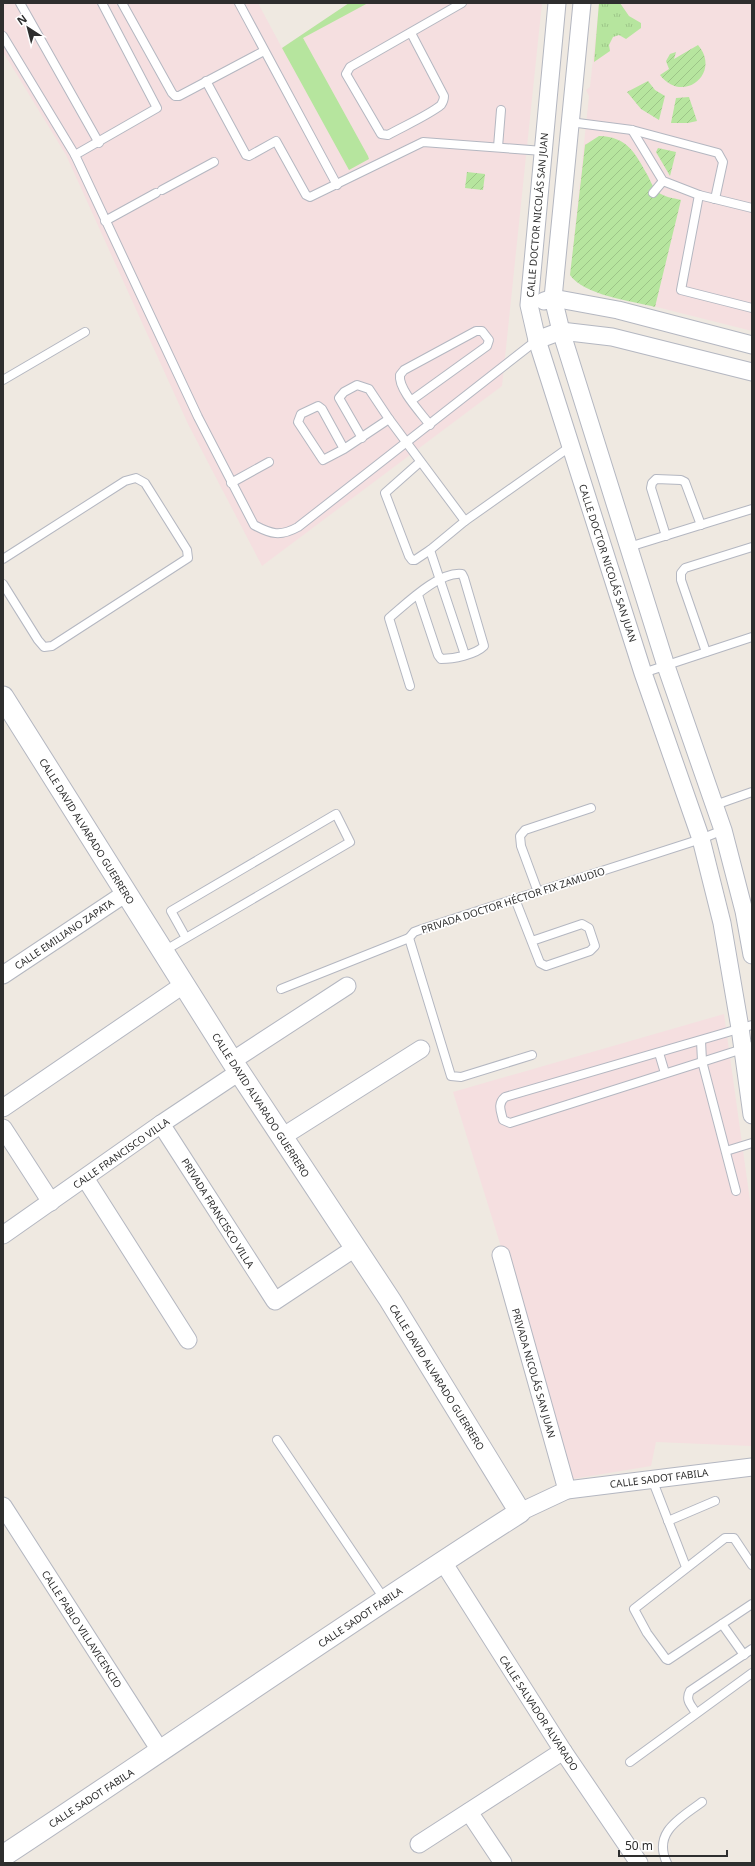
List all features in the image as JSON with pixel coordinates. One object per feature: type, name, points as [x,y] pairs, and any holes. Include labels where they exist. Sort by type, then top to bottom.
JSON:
[{"type":"street","name":"CALLE DOCTOR NICOLÁS SAN JUAN","points":[[557,3],[529,305],[537,340],[642,673],[701,839],[746,1026],[752,1115]]},
{"type":"street","points":[[582,3],[553,298],[561,331],[666,666],[723,830],[744,911],[752,955]]},
{"type":"street","points":[[529,305],[553,298],[618,310],[752,345]]},
{"type":"street","points":[[537,340],[561,331],[612,337],[752,372]]},
{"type":"street","name":"CALLE DAVID ALVARADO GUERRERO","points":[[3,697],[9,718],[126,893],[236,1067],[390,1300],[520,1512]]},
{"type":"street","name":"CALLE EMILIANO ZAPATA","points":[[3,975],[126,893]]},
{"type":"street","points":[[3,1108],[183,985]]},
{"type":"street","name":"CALLE FRANCISCO VILLA","points":[[3,1235],[161,1124],[347,986]]},
{"type":"street","points":[[282,1137],[421,1049]]},
{"type":"street","name":"PRIVADA FRANCISCO VILLA","points":[[161,1124],[275,1301],[355,1248]]},
{"type":"street","points":[[3,1128],[51,1202]]},
{"type":"street","points":[[85,1178],[188,1340]]},
{"type":"street","name":"PRIVADA NICOLÁS SAN JUAN","points":[[501,1255],[567,1490]]},
{"type":"street","name":"CALLE SADOT FABILA","points":[[3,1856],[161,1752],[385,1600],[520,1512],[567,1490],[752,1467]]},
{"type":"street","name":"CALLE PABLO VILLAVICENCIO","points":[[3,1506],[161,1752]]},
{"type":"street","name":"CALLE SALVADOR ALVARADO","points":[[443,1562],[563,1751],[639,1863]]},
{"type":"street","points":[[419,1844],[563,1751]]},
{"type":"street","points":[[470,1812],[503,1863]]},
{"type":"lane","points":[[20,3],[99,143]]},
{"type":"lane","points":[[75,155],[99,143],[155,110],[157,105],[102,3]]},
{"type":"lane","points":[[122,3],[175,96],[179,96],[264,51]]},
{"type":"lane","points":[[239,3],[337,185]]},
{"type":"lane","points":[[410,33],[444,96],[444,101],[440,105],[416,119],[384,136],[381,134],[346,74],[347,70],[350,66],[462,3]]},
{"type":"lane","points":[[3,36],[75,155],[105,221],[231,483],[254,525],[265,531],[276,534],[287,533],[310,518],[537,340]]},
{"type":"lane","points":[[206,81],[246,155],[249,156],[276,141],[306,195],[313,196],[423,142],[543,151]]},
{"type":"lane","points":[[498,147],[501,110]]},
{"type":"lane","points":[[570,122],[632,130],[718,153],[723,162],[715,198]]},
{"type":"lane","points":[[632,130],[663,181],[699,195],[752,208]]},
{"type":"lane","points":[[105,221],[214,162]]},
{"type":"lane","points":[[653,193],[663,181]]},
{"type":"lane","points":[[699,195],[681,290],[752,308]]},
{"type":"lane","points":[[412,400],[487,346],[488,340],[482,331],[476,331],[404,370],[400,375],[399,380],[412,400],[430,425]]},
{"type":"lane","points":[[3,380],[85,332]]},
{"type":"lane","points":[[362,438],[340,403],[339,398],[344,392],[357,385],[366,387],[465,521]]},
{"type":"lane","points":[[344,449],[322,409],[318,406],[313,407],[301,414],[298,422],[320,458],[325,460],[344,449],[362,438],[389,419]]},
{"type":"lane","points":[[420,462],[385,493],[385,498],[412,560],[416,560],[430,550],[465,521],[571,446]]},
{"type":"lane","points":[[231,483],[269,462]]},
{"type":"lane","points":[[3,559],[125,481],[136,478],[145,483],[187,550],[188,558],[52,646],[44,647],[38,640],[3,584]]},
{"type":"lane","points":[[666,536],[651,488],[652,483],[656,479],[681,480],[685,482],[701,525]]},
{"type":"lane","points":[[629,547],[752,509]]},
{"type":"lane","points":[[706,652],[680,580],[681,573],[685,568],[752,547]]},
{"type":"lane","points":[[430,550],[465,654]]},
{"type":"lane","points":[[410,686],[389,618],[418,595],[440,579],[462,574],[484,646],[481,649],[465,654],[445,659],[441,658],[438,655],[418,595]]},
{"type":"lane","points":[[642,673],[752,637]]},
{"type":"lane","points":[[715,805],[752,792]]},
{"type":"lane","points":[[538,892],[520,836],[525,830],[591,808]]},
{"type":"lane","points":[[163,952],[350,842],[336,814],[171,911],[186,938]]},
{"type":"lane","name":"PRIVADA DOCTOR HÉCTOR FIX ZAMUDIO","points":[[532,1055],[467,1075],[451,1076],[409,938],[418,931],[701,839],[723,830]]},
{"type":"lane","points":[[515,899],[540,964],[546,966],[590,951],[595,946],[589,928],[582,924],[532,941]]},
{"type":"lane","points":[[281,989],[409,938]]},
{"type":"lane","points":[[746,1026],[700,1041],[505,1097],[501,1100],[499,1105],[504,1120],[510,1123],[748,1047]]},
{"type":"lane","points":[[700,1041],[702,1061],[736,1191]]},
{"type":"lane","points":[[659,1053],[665,1073]]},
{"type":"lane","points":[[726,1151],[752,1144]]},
{"type":"lane","points":[[277,1440],[385,1600]]},
{"type":"lane","points":[[652,1479],[686,1567]]},
{"type":"lane","points":[[668,1521],[715,1501]]},
{"type":"lane","points":[[752,1565],[734,1538],[726,1538],[686,1567],[634,1609],[647,1633],[668,1660],[752,1604]]},
{"type":"lane","points":[[722,1624],[744,1655]]},
{"type":"lane","points":[[696,1713],[688,1701],[690,1692],[752,1649]]},
{"type":"lane","points":[[630,1762],[752,1673]]},
{"type":"lane","points":[[667,1863],[662,1843],[668,1828],[702,1802]]},
{"type":"shaded area","points":[[3,3],[258,3],[282,48],[349,3],[542,3],[502,386],[262,566],[188,424],[66,155],[3,52]]},
{"type":"shaded area","points":[[599,3],[752,3],[752,331],[593,291],[574,280],[570,275],[589,96],[586,90],[590,87]]},
{"type":"shaded area","points":[[724,1014],[752,1215],[752,1446],[656,1442],[651,1466],[573,1479],[453,1092]]},
{"type":"green space","points":[[349,3],[368,3],[303,38],[368,156],[369,159],[349,170],[282,48]]},
{"type":"green space","points":[[599,3],[620,3],[629,16],[641,23],[641,28],[626,39],[619,35],[613,37],[609,45],[610,51],[594,62]]},
{"type":"green space","points":[[698,45],[704,56],[705,66],[703,75],[697,82],[688,86],[679,87],[669,83],[660,75],[669,69],[666,61],[670,54],[676,52],[674,59]]},
{"type":"green space","points":[[648,81],[655,90],[665,96],[659,120],[641,109],[627,92]]},
{"type":"green space","points":[[689,97],[697,121],[688,123],[671,123],[676,98]]},
{"type":"green space","points":[[599,136],[617,139],[624,143],[630,148],[653,187],[660,194],[681,200],[655,307],[621,300],[586,288],[576,282],[570,275],[585,145]]},
{"type":"green space","points":[[658,148],[676,152],[670,176],[656,152]]},
{"type":"green space","points":[[467,172],[485,174],[483,190],[465,188]]}]
